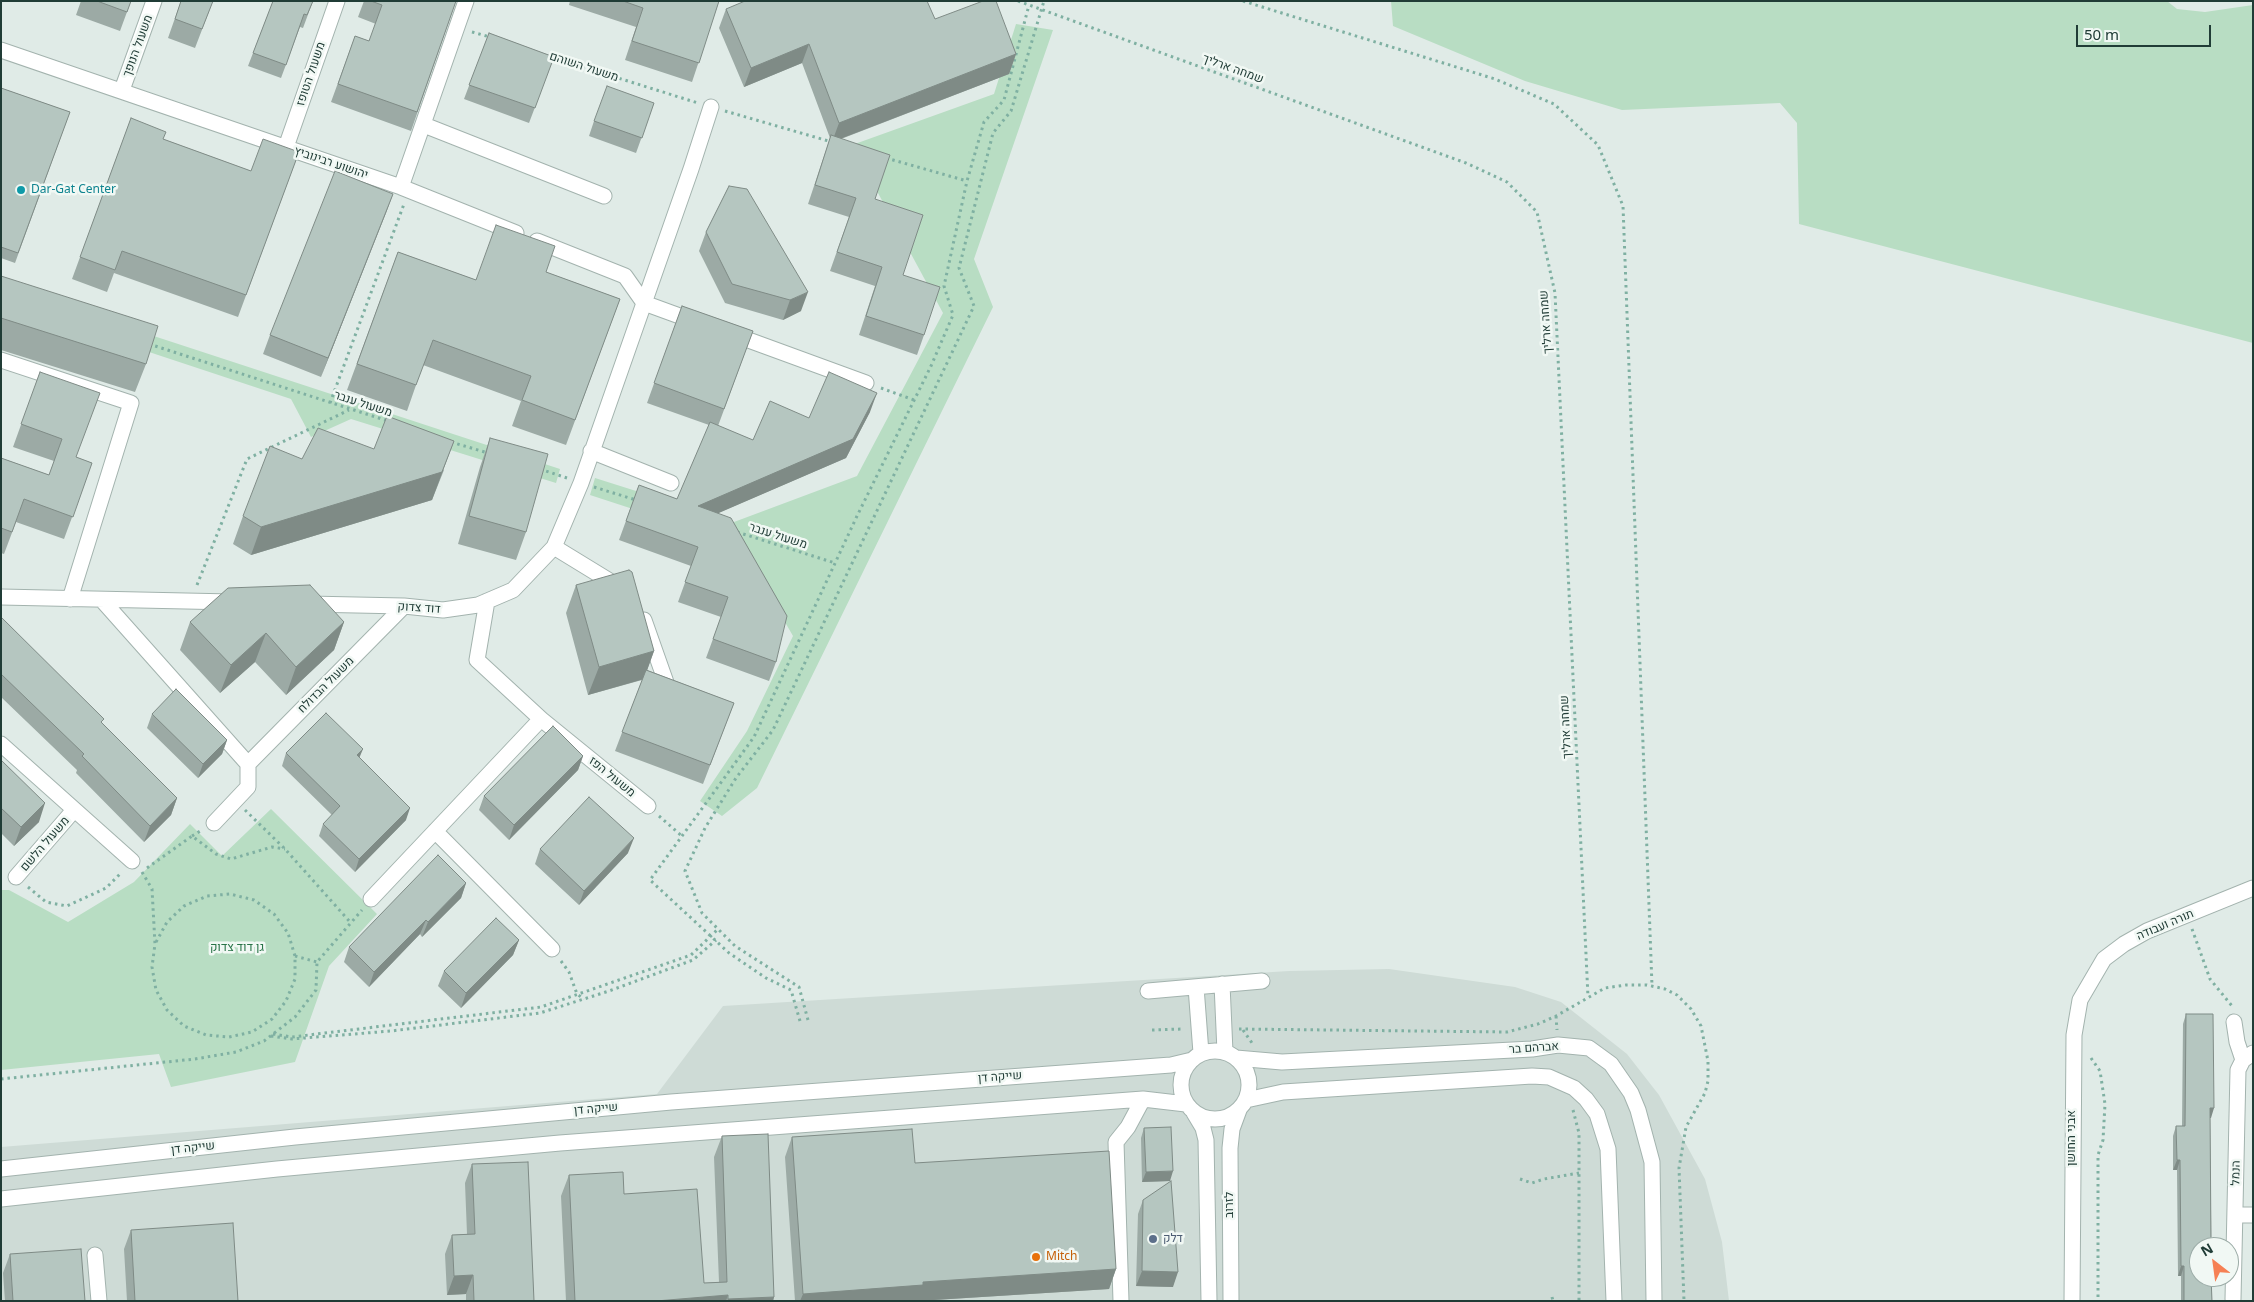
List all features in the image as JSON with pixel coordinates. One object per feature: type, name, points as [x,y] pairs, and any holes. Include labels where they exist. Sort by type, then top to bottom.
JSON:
[{"type":"street","name":"משעול הנופך","points":[[122,90],[154,1]]},
{"type":"street","name":"משעול הטופז","points":[[286,147],[337,1]]},
{"type":"street","points":[[405,189],[424,125],[466,1]]},
{"type":"street","name":"יהושוע רבינוביץ","points":[[1,50],[122,90],[405,189],[625,276],[644,303]]},
{"type":"street","name":"דוד צדוק","points":[[297,604],[404,606],[443,610],[478,605],[513,590],[554,547],[581,483],[692,168],[711,107]]},
{"type":"street","points":[[424,125],[604,196]]},
{"type":"street","points":[[644,303],[866,383]]},
{"type":"street","points":[[1,360],[131,403],[70,599]]},
{"type":"street","points":[[591,451],[672,483]]},
{"type":"street","points":[[554,547],[630,594],[646,624],[668,688]]},
{"type":"street","points":[[1,597],[249,602]]},
{"type":"street","points":[[102,600],[248,764],[248,787],[236,802],[214,823]]},
{"type":"street","name":"משעול הפז","points":[[487,601],[477,660],[541,720],[648,806]]},
{"type":"street","name":"משעול הבדולח","points":[[248,764],[404,606]]},
{"type":"street","points":[[371,899],[541,720]]},
{"type":"street","name":"משעול הלשם","points":[[1,744],[137,866]]},
{"type":"street","name":"משעול הלשם","points":[[16,877],[74,810]]},
{"type":"street","points":[[435,832],[552,949]]},
{"type":"street","name":"תורה ועבודה","points":[[2091,979],[2104,959],[2124,944],[2147,931],[2253,888]]},
{"type":"street","name":"אבני החושן","points":[[2072,1301],[2074,1035],[2080,1000],[2091,979]]},
{"type":"street","points":[[1148,991],[1262,981]]},
{"type":"street","points":[[1222,984],[1230,1055]]},
{"type":"street","points":[[1196,987],[1196,1057]]},
{"type":"street","points":[[2234,1022],[2237,1042],[2248,1057]]},
{"type":"street","name":"אברהם בר","points":[[1230,1055],[1282,1062],[1532,1049],[1558,1045],[1589,1048],[1611,1064],[1631,1093],[1638,1110],[1652,1162],[1654,1301]]},
{"type":"street","points":[[1190,1108],[1181,1094],[1181,1081],[1184,1070],[1196,1057],[1213,1051],[1230,1055],[1244,1066],[1249,1077],[1249,1089],[1242,1105]]},
{"type":"street","name":"שייקה דן","points":[[1,1169],[305,1136],[661,1103],[1171,1065],[1196,1057]]},
{"type":"street","name":"הנמל","points":[[2233,1299],[2238,1070],[2248,1057]]},
{"type":"street","points":[[1,1199],[560,1143],[1143,1099],[1190,1108],[1205,1118],[1217,1119],[1229,1117],[1242,1105],[1266,1094],[1532,1076],[1549,1077],[1574,1088],[1586,1099],[1597,1114],[1608,1149],[1614,1301]]},
{"type":"street","points":[[1121,1301],[1116,1142],[1128,1127],[1143,1099]]},
{"type":"street","name":"לזרוב","points":[[1231,1301],[1230,1148],[1232,1130],[1242,1105]]},
{"type":"street","name":"לזרוב","points":[[1190,1108],[1203,1128],[1206,1140],[1209,1301]]},
{"type":"street","points":[[2236,1215],[2253,1215]]},
{"type":"street","points":[[95,1255],[99,1301]]},
{"type":"path","name":"שמחה ארליך","points":[[1018,1],[1466,163],[1507,182],[1538,212],[1555,293],[1588,997]]},
{"type":"path","points":[[808,1020],[799,987],[735,946],[702,913],[685,872],[710,820],[736,778],[773,730],[974,306],[959,268],[993,134],[1011,111],[1044,1]]},
{"type":"path","points":[[1243,1],[1495,79],[1554,104],[1598,145],[1623,206],[1652,986]]},
{"type":"path","points":[[800,1021],[791,990],[766,978],[729,953],[650,880],[754,737],[953,315],[944,286],[967,181],[984,122],[1004,100],[1029,5]]},
{"type":"path","points":[[457,27],[495,39]]},
{"type":"path","name":"משעול השוהם","points":[[542,54],[834,143]]},
{"type":"path","points":[[882,157],[967,181]]},
{"type":"path","points":[[330,403],[405,189]]},
{"type":"path","name":"משעול ענבר","points":[[142,342],[396,424]]},
{"type":"path","points":[[866,383],[914,400]]},
{"type":"path","points":[[191,601],[247,459],[350,409]]},
{"type":"path","points":[[442,439],[498,456]]},
{"type":"path","points":[[535,468],[637,500]]},
{"type":"path","name":"משעול ענבר","points":[[732,530],[835,563]]},
{"type":"path","points":[[236,802],[285,849],[351,923]]},
{"type":"path","points":[[648,806],[682,837]]},
{"type":"path","points":[[16,877],[46,902],[67,906],[106,888],[137,866],[192,836],[216,854],[231,859],[272,847],[285,849]]},
{"type":"path","points":[[137,866],[152,889],[156,944],[152,967],[156,990],[167,1010],[184,1026],[206,1035],[214,1036],[229,1037],[252,1032],[272,1019],[286,1001],[295,979],[295,956],[288,933],[274,914],[254,900],[230,894],[206,896],[184,906],[167,922],[156,944]]},
{"type":"path","points":[[1,1079],[195,1059],[236,1052],[264,1041],[294,1017],[316,990],[317,962],[371,899]]},
{"type":"path","points":[[2187,915],[2210,979],[2227,997],[2232,1007],[2234,1022]]},
{"type":"path","points":[[272,1035],[292,1037],[541,1007],[691,954],[718,929]]},
{"type":"path","points":[[272,1035],[292,1039],[477,1021],[540,1012],[584,999],[693,960],[716,940]]},
{"type":"path","points":[[552,949],[569,972],[577,994],[584,999]]},
{"type":"path","points":[[295,956],[317,962]]},
{"type":"path","points":[[2090,1056],[2100,1070],[2105,1104],[2103,1140],[2098,1156],[2098,1301]]},
{"type":"path","points":[[1567,1105],[1573,1110],[1579,1133],[1579,1301]]},
{"type":"path","points":[[1520,1180],[1532,1183],[1579,1173]]},
{"type":"shaded area","points":[[1389,969],[1515,987],[1561,1002],[1627,1054],[1659,1095],[1705,1179],[1722,1242],[1729,1301],[1,1301],[1,1147],[657,1094],[723,1006],[1289,971]]},
{"type":"green space","points":[[1391,1],[2167,1],[2177,9],[2205,12],[2253,5],[2253,343],[1799,224],[1797,123],[1780,103],[1622,110],[1525,81],[1393,26]]},
{"type":"green space","points":[[1016,24],[1053,30],[974,259],[993,307],[757,788],[722,816],[700,801],[747,731],[793,636],[740,544],[590,495],[595,478],[734,522],[857,476],[943,313],[852,145],[994,94]]},
{"type":"green space","points":[[1,286],[560,469],[556,483],[351,419],[311,437],[291,399],[1,303]]},
{"type":"green space","name":"גן דוד צדוק","points":[[271,809],[377,914],[329,966],[295,1062],[171,1087],[159,1054],[1,1070],[1,890],[9,890],[68,922],[134,882],[190,824],[222,856]]},
{"type":"building","points":[[97,1],[131,1],[127,12]]},
{"type":"building","points":[[181,1],[213,1],[202,29],[175,19]]},
{"type":"building","points":[[273,1],[313,1],[307,15],[304,14],[286,65],[253,53]]},
{"type":"building","points":[[371,1],[456,1],[417,112],[338,84],[355,36],[369,41],[382,5]]},
{"type":"building","points":[[623,1],[719,1],[699,63],[632,41],[643,8]]},
{"type":"building","points":[[745,1],[927,1],[935,19],[983,1],[996,1],[1016,54],[839,123],[809,44],[751,68],[726,9]]},
{"type":"building","points":[[489,33],[554,57],[535,108],[469,85]]},
{"type":"building","points":[[607,86],[654,103],[642,138],[594,121]]},
{"type":"building","name":"Dar-Gat Center","points":[[1,88],[70,112],[18,253],[1,247]]},
{"type":"building","points":[[131,118],[166,132],[163,139],[251,171],[263,139],[299,152],[246,295],[122,251],[115,270],[80,257]]},
{"type":"building","points":[[831,135],[890,155],[875,199],[923,215],[903,275],[940,287],[924,335],[866,316],[882,267],[837,252],[856,198],[815,185]]},
{"type":"building","points":[[335,171],[393,194],[328,358],[270,335]]},
{"type":"building","points":[[729,186],[747,189],[808,292],[790,300],[732,284],[706,232]]},
{"type":"building","points":[[496,225],[555,246],[546,272],[620,299],[575,420],[522,400],[531,376],[433,340],[416,385],[357,364],[398,252],[476,280]]},
{"type":"building","points":[[1,276],[158,326],[146,364],[1,318]]},
{"type":"building","points":[[682,306],[753,331],[724,409],[654,383]]},
{"type":"building","points":[[40,372],[100,393],[76,457],[92,463],[73,517],[24,499],[12,532],[1,528],[1,458],[49,475],[62,439],[21,424]]},
{"type":"building","points":[[829,372],[877,393],[853,439],[698,506],[731,518],[787,616],[776,662],[713,639],[728,597],[685,582],[698,547],[626,521],[639,485],[677,499],[710,422],[753,440],[770,401],[809,418]]},
{"type":"building","points":[[387,416],[454,441],[442,472],[261,527],[243,516],[270,446],[302,459],[318,428],[374,449]]},
{"type":"building","points":[[490,438],[548,454],[526,532],[469,516]]},
{"type":"building","points":[[629,570],[632,572],[654,651],[599,667],[576,585]]},
{"type":"building","points":[[310,585],[344,622],[296,667],[266,633],[231,665],[190,622],[228,588]]},
{"type":"building","points":[[1,617],[104,719],[101,722],[177,798],[150,826],[82,756],[84,754],[1,674]]},
{"type":"building","points":[[646,670],[734,703],[710,765],[622,732]]},
{"type":"building","points":[[176,689],[227,740],[203,764],[152,714]]},
{"type":"building","points":[[326,713],[363,749],[357,755],[410,808],[359,859],[323,824],[340,806],[286,753]]},
{"type":"building","points":[[553,726],[583,756],[514,825],[484,796]]},
{"type":"building","points":[[1,760],[45,803],[21,827],[1,808]]},
{"type":"building","points":[[589,797],[634,838],[584,891],[540,849]]},
{"type":"building","points":[[438,855],[466,883],[428,922],[426,920],[374,972],[349,947]]},
{"type":"building","points":[[496,918],[519,940],[466,993],[444,971]]},
{"type":"building","points":[[2186,1014],[2213,1014],[2214,1108],[2210,1108],[2211,1237],[2189,1237],[2189,1287],[2211,1287],[2212,1301],[2184,1301],[2184,1266],[2181,1266],[2180,1160],[2177,1160],[2176,1126],[2185,1126]]},
{"type":"building","points":[[1171,1127],[1173,1171],[1146,1172],[1144,1128]]},
{"type":"building","points":[[912,1129],[915,1163],[1109,1151],[1116,1269],[923,1282],[923,1285],[803,1294],[792,1137]]},
{"type":"building","points":[[768,1134],[774,1297],[728,1299],[728,1295],[656,1301],[575,1301],[569,1175],[623,1172],[624,1194],[697,1189],[704,1283],[727,1282],[722,1136]]},
{"type":"building","points":[[528,1162],[534,1301],[474,1301],[473,1275],[454,1276],[452,1235],[475,1234],[472,1164]]},
{"type":"building","points":[[1171,1181],[1178,1272],[1142,1271],[1143,1200]]},
{"type":"building","points":[[233,1223],[238,1301],[135,1301],[131,1230]]},
{"type":"building","points":[[81,1249],[85,1301],[13,1301],[10,1254]]},
{"type":"place","name":"Dar-Gat Center","points":[[21,190]]},
{"type":"place","name":"דלק","points":[[1153,1239]]},
{"type":"place","name":"Mitch","points":[[1036,1257]]}]
